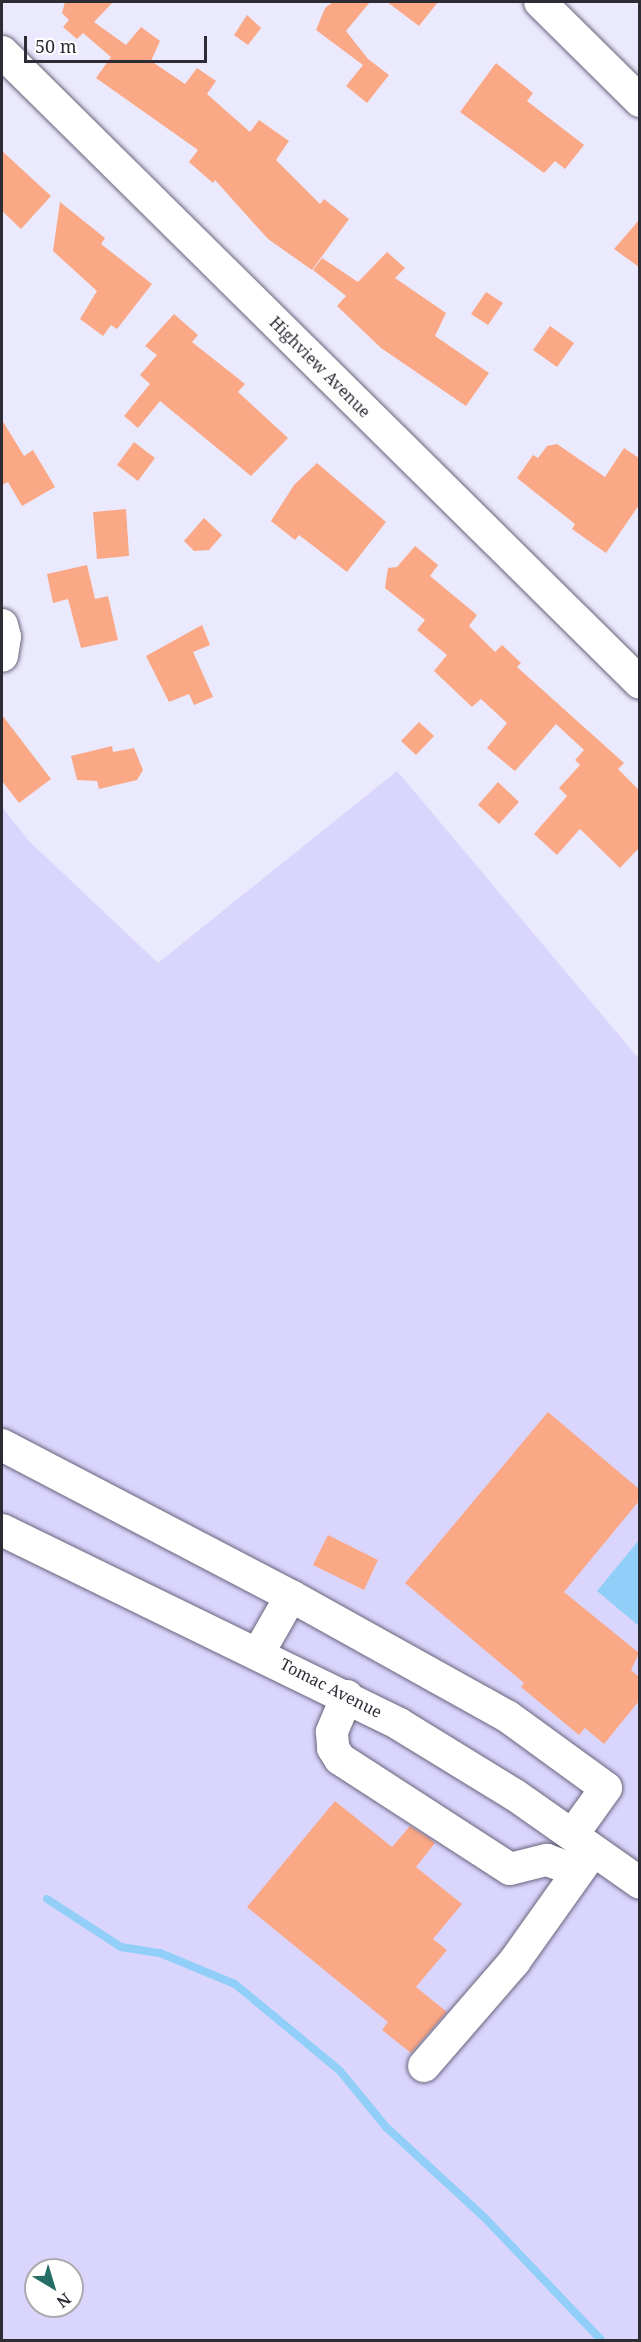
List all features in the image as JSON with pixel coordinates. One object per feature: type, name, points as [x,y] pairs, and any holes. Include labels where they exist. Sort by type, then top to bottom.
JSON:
[{"type":"street","points":[[540,2],[639,101]]},
{"type":"street","name":"Highview Avenue","points":[[2,52],[639,683]]},
{"type":"street","points":[[2,625],[5,637],[2,656]]},
{"type":"street","points":[[2,1445],[291,1596],[507,1716],[606,1788],[582,1852],[514,1962],[424,2066]]},
{"type":"street","name":"Tomac Avenue","points":[[2,1530],[348,1696],[464,1762],[582,1852],[639,1882]]},
{"type":"street","points":[[259,1652],[291,1596]]},
{"type":"street","points":[[348,1696],[332,1732],[333,1748],[340,1760],[510,1869],[582,1852]]},
{"type":"shaded area","points":[[397,771],[639,1059],[639,2340],[2,2340],[2,807],[29,841],[158,963]]},
{"type":"water","points":[[639,1540],[639,1626],[597,1591]]},
{"type":"building","points":[[65,2],[113,2],[94,22],[126,45],[141,27],[160,41],[151,61],[185,84],[197,68],[216,81],[207,94],[250,132],[259,120],[289,141],[276,160],[320,204],[324,199],[349,219],[312,270],[268,239],[215,180],[213,183],[189,162],[198,150],[96,78],[111,57],[83,33],[77,39],[63,27],[69,20],[62,13]]},
{"type":"building","points":[[333,2],[370,2],[346,31],[368,59],[389,75],[367,103],[346,86],[363,65],[316,30],[325,8]]},
{"type":"building","points":[[387,2],[438,2],[419,26]]},
{"type":"building","points":[[247,15],[261,28],[248,45],[234,35]]},
{"type":"building","points":[[496,63],[533,93],[527,101],[584,145],[565,169],[555,161],[544,173],[460,112]]},
{"type":"building","points":[[2,151],[51,196],[21,229],[2,211]]},
{"type":"building","points":[[60,202],[105,238],[101,244],[152,284],[117,329],[111,325],[103,336],[80,319],[97,291],[53,251]]},
{"type":"building","points":[[639,220],[639,267],[614,249]]},
{"type":"building","points":[[387,252],[405,268],[395,278],[446,313],[435,336],[489,373],[466,406],[381,348],[337,306],[346,296],[313,270],[322,258],[358,282]]},
{"type":"building","points":[[486,292],[503,303],[488,325],[471,314]]},
{"type":"building","points":[[174,314],[198,335],[192,342],[245,384],[238,392],[288,438],[251,476],[160,401],[138,428],[124,416],[150,384],[140,375],[157,355],[145,346]]},
{"type":"building","points":[[550,326],[574,343],[557,367],[533,350]]},
{"type":"building","points":[[2,420],[24,456],[33,450],[55,487],[22,506],[8,482],[2,485]]},
{"type":"building","points":[[134,442],[155,458],[138,481],[117,465]]},
{"type":"building","points":[[557,444],[605,477],[624,448],[639,458],[639,505],[606,553],[572,529],[575,524],[517,478],[533,455],[538,458],[547,446]]},
{"type":"building","points":[[317,463],[386,522],[347,572],[299,535],[295,540],[271,521],[294,485]]},
{"type":"building","points":[[126,509],[129,556],[97,559],[93,512]]},
{"type":"building","points":[[204,518],[222,535],[209,550],[194,551],[184,541]]},
{"type":"building","points":[[415,546],[438,565],[430,576],[477,615],[469,626],[495,652],[502,645],[521,663],[517,667],[624,763],[618,769],[639,790],[639,848],[620,868],[580,829],[557,855],[534,834],[567,796],[559,788],[580,765],[575,760],[584,750],[556,724],[515,771],[487,748],[507,723],[481,699],[472,707],[434,671],[447,655],[417,630],[425,620],[385,588],[388,568],[397,567]]},
{"type":"building","points":[[87,565],[95,599],[108,596],[118,640],[81,648],[68,599],[53,603],[47,574]]},
{"type":"building","points":[[202,625],[210,645],[193,652],[213,697],[194,705],[189,694],[169,702],[146,656]]},
{"type":"building","points":[[2,715],[51,779],[19,803],[2,781]]},
{"type":"building","points":[[419,722],[434,736],[416,755],[401,741]]},
{"type":"building","points":[[112,746],[113,752],[134,748],[143,770],[137,780],[99,789],[97,781],[77,780],[71,756]]},
{"type":"building","points":[[498,782],[519,802],[499,824],[478,805]]},
{"type":"building","points":[[548,1412],[639,1489],[639,1501],[564,1592],[639,1653],[631,1670],[639,1677],[639,1701],[604,1744],[585,1728],[579,1735],[521,1687],[524,1683],[405,1583]]},
{"type":"building","points":[[328,1535],[378,1560],[364,1590],[313,1565]]},
{"type":"building","points":[[335,1801],[392,1847],[410,1826],[429,1838],[435,1843],[416,1867],[462,1904],[433,1939],[447,1950],[416,1987],[447,2012],[411,2053],[382,2030],[388,2022],[247,1907]]},
{"type":"waterway","points":[[47,1899],[121,1947],[160,1953],[235,1984],[340,2071],[386,2127],[484,2217],[601,2340]]}]
